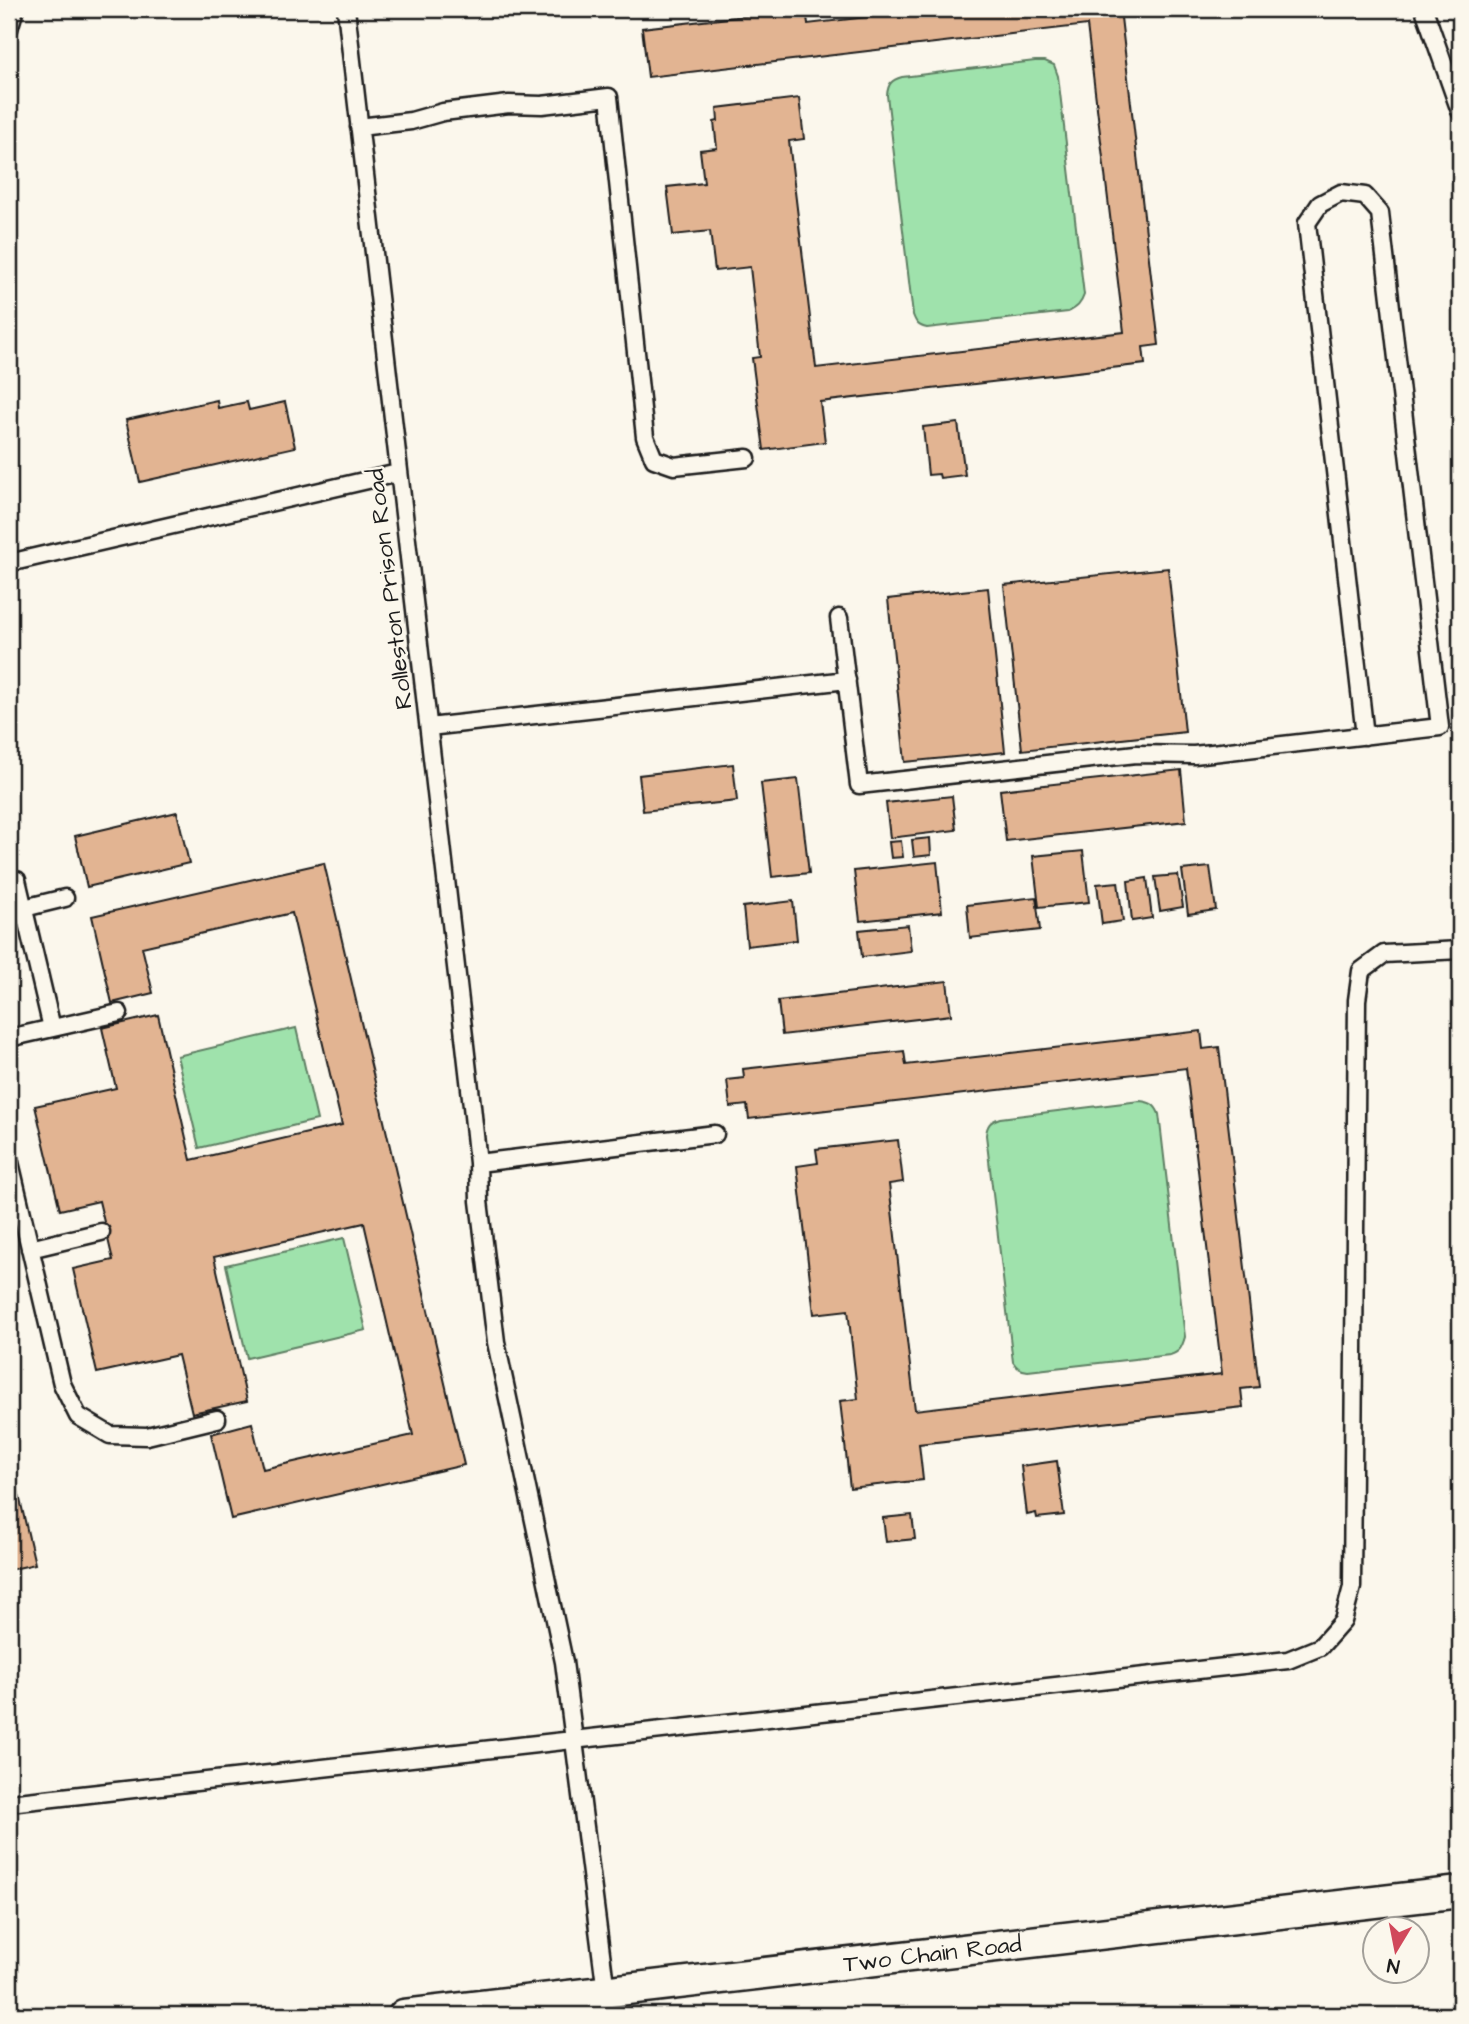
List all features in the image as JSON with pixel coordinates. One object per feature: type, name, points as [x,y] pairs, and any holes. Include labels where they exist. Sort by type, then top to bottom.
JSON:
[{"type":"street","name":"Two Chain Road","points":[[404,2015],[1460,1892]]},
{"type":"lane","points":[[9,29],[15,9]]},
{"type":"lane","name":"Rolleston Prison Road","points":[[345,9],[429,727],[496,1342],[564,1662],[606,1992]]},
{"type":"lane","points":[[1424,9],[1460,111]]},
{"type":"lane","points":[[359,127],[509,104],[542,105],[609,97],[645,437],[654,459],[674,466],[747,458]]},
{"type":"lane","points":[[839,618],[859,785],[1136,754],[1194,755],[1364,736],[1440,727],[1380,213],[1365,196],[1341,193],[1320,204],[1307,223],[1364,736]]},
{"type":"lane","points":[[9,563],[398,473]]},
{"type":"lane","points":[[429,727],[847,680]]},
{"type":"lane","points":[[17,880],[51,1028]]},
{"type":"lane","points":[[23,908],[65,898]]},
{"type":"lane","points":[[9,1803],[1288,1660],[1320,1647],[1343,1621],[1352,1587],[1357,1000],[1360,971],[1384,954],[1460,950]]},
{"type":"lane","points":[[9,1038],[119,1013]]},
{"type":"lane","points":[[478,1163],[715,1135]]},
{"type":"lane","points":[[9,1158],[62,1384],[78,1416],[110,1436],[147,1436],[217,1419]]},
{"type":"lane","points":[[30,1249],[101,1232]]},
{"type":"green space","points":[[1035,61],[1054,65],[1058,76],[1083,298],[1068,312],[927,328],[921,326],[913,315],[887,95],[889,85],[902,77]]},
{"type":"green space","points":[[296,1028],[317,1120],[199,1148],[177,1056]]},
{"type":"green space","points":[[1140,1101],[1152,1104],[1159,1114],[1185,1337],[1183,1344],[1178,1351],[1170,1355],[1028,1371],[1021,1369],[1013,1362],[986,1135],[988,1126],[1000,1118]]},
{"type":"green space","points":[[344,1238],[366,1330],[247,1358],[226,1265]]},
{"type":"building","points":[[806,9],[808,24],[935,9],[1120,9],[1159,345],[1143,347],[1145,364],[820,402],[825,442],[764,450],[752,358],[760,357],[750,267],[715,271],[710,231],[673,235],[667,187],[704,183],[700,150],[717,148],[714,122],[718,121],[717,108],[799,98],[804,139],[789,141],[816,368],[1124,332],[1087,25],[648,77],[642,28]]},
{"type":"building","points":[[217,400],[218,408],[247,402],[249,410],[285,402],[295,447],[140,482],[126,420]]},
{"type":"building","points":[[958,423],[965,475],[940,478],[939,474],[928,475],[923,427]]},
{"type":"building","points":[[1168,568],[1185,732],[1022,750],[1004,585]]},
{"type":"building","points":[[988,588],[1005,752],[905,762],[888,599]]},
{"type":"building","points":[[733,764],[737,801],[643,811],[639,775]]},
{"type":"building","points":[[1181,770],[1186,821],[1006,841],[1000,790]]},
{"type":"building","points":[[798,779],[809,873],[772,877],[761,783]]},
{"type":"building","points":[[952,796],[956,830],[890,838],[886,803]]},
{"type":"building","points":[[177,812],[189,863],[87,887],[75,836]]},
{"type":"building","points":[[930,838],[931,855],[914,857],[912,840]]},
{"type":"building","points":[[901,841],[903,857],[891,858],[889,842]]},
{"type":"building","points":[[1083,851],[1089,902],[1039,907],[1033,856]]},
{"type":"building","points":[[937,862],[942,912],[860,921],[854,871]]},
{"type":"building","points":[[324,863],[464,1465],[231,1519],[211,1434],[252,1423],[263,1469],[413,1435],[364,1223],[214,1257],[247,1401],[192,1413],[178,1355],[97,1373],[73,1269],[113,1260],[99,1201],[60,1210],[35,1106],[116,1088],[102,1028],[158,1015],[191,1160],[342,1125],[292,913],[142,947],[153,993],[112,1003],[92,916]]},
{"type":"building","points":[[1210,867],[1216,910],[1188,914],[1182,870]]},
{"type":"building","points":[[1178,875],[1183,907],[1160,911],[1155,877]]},
{"type":"building","points":[[1147,878],[1152,918],[1132,921],[1128,881]]},
{"type":"building","points":[[1118,882],[1123,921],[1102,924],[1097,884]]},
{"type":"building","points":[[1036,897],[1040,930],[970,938],[967,905]]},
{"type":"building","points":[[793,901],[797,940],[747,946],[743,907]]},
{"type":"building","points":[[908,925],[911,951],[862,957],[859,930]]},
{"type":"building","points":[[947,981],[951,1015],[782,1035],[778,1001]]},
{"type":"building","points":[[1201,1031],[1203,1049],[1219,1047],[1259,1387],[1241,1389],[1243,1407],[919,1444],[923,1480],[850,1488],[840,1401],[858,1399],[848,1310],[814,1314],[797,1166],[818,1163],[816,1149],[898,1140],[903,1182],[889,1184],[915,1410],[1222,1374],[1186,1068],[749,1119],[747,1105],[730,1107],[727,1080],[744,1078],[743,1069],[904,1051],[906,1065]]},
{"type":"building","points":[[9,1452],[35,1564],[9,1570]]},
{"type":"building","points":[[1057,1461],[1064,1515],[1037,1518],[1036,1513],[1027,1515],[1021,1466]]},
{"type":"building","points":[[912,1515],[915,1539],[886,1542],[883,1518]]}]
